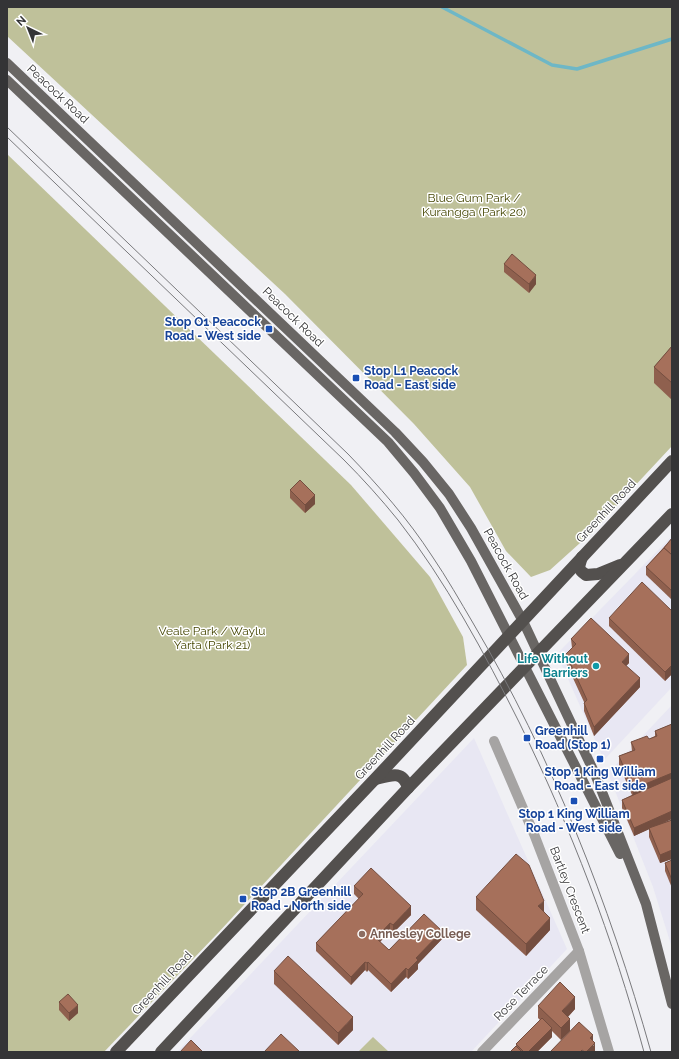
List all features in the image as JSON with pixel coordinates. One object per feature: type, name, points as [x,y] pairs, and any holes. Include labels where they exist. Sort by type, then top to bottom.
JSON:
[{"type":"highway","name":"Greenhill Road","points":[[116,1052],[375,779],[672,461]]},
{"type":"highway","points":[[161,1052],[408,788],[672,514]]},
{"type":"highway","points":[[582,557],[579,568],[580,572],[586,576],[598,574],[625,563]]},
{"type":"highway","points":[[375,779],[391,775],[402,776],[406,780],[408,788]]},
{"type":"main road","name":"Peacock Road","points":[[7,63],[390,426],[423,462],[448,494],[471,528],[523,621],[595,774],[646,904]]},
{"type":"main road","name":"Peacock Road","points":[[7,80],[388,442],[414,473],[440,508],[471,561],[646,904]]},
{"type":"main road","points":[[51,122],[59,112]]},
{"type":"main road","points":[[646,904],[672,1004]]},
{"type":"street","name":"Bartley Crescent","points":[[494,741],[534,834],[579,951],[609,1052]]},
{"type":"street","name":"Rose Terrace","points":[[482,1052],[579,951]]},
{"type":"shaded area","points":[[672,536],[672,687],[604,760],[557,654]]},
{"type":"shaded area","points":[[672,705],[672,948],[653,887],[608,773]]},
{"type":"shaded area","points":[[474,738],[567,949],[471,1052],[177,1052]]},
{"type":"green space","name":"Blue Gum Park / Kurangga (Park 20)","points":[[7,7],[672,7],[672,446],[590,534],[550,570],[531,577],[506,551],[470,487],[414,424],[285,294],[7,36]]},
{"type":"green space","name":"Veale Park / Waylu Yarta (Park 21)","points":[[7,154],[351,485],[430,577],[463,637],[467,665],[217,934],[104,1052],[7,1052]]},
{"type":"green space","points":[[373,1037],[389,1052],[358,1052]]},
{"type":"building","points":[[512,254],[536,275],[529,284],[504,264]]},
{"type":"building","points":[[672,346],[672,383],[654,367]]},
{"type":"building","points":[[300,480],[315,495],[305,505],[290,490]]},
{"type":"building","points":[[672,538],[672,555],[664,548]]},
{"type":"building","points":[[664,548],[672,555],[672,591],[646,567]]},
{"type":"building","points":[[642,582],[672,611],[672,665],[665,672],[609,618]]},
{"type":"building","points":[[591,618],[629,654],[622,662],[640,678],[594,727],[584,703],[587,700],[566,654],[576,644],[571,639]]},
{"type":"building","points":[[672,724],[672,773],[633,789],[619,756],[635,750],[631,742],[647,736],[649,739],[657,736],[655,731]]},
{"type":"building","points":[[672,778],[672,811],[634,828],[622,800]]},
{"type":"building","points":[[672,820],[672,850],[660,855],[649,828]]},
{"type":"building","points":[[516,854],[529,865],[544,901],[538,906],[550,918],[526,944],[476,897]]},
{"type":"building","points":[[672,860],[672,880],[665,863]]},
{"type":"building","points":[[371,868],[411,906],[393,925],[390,923],[376,938],[389,950],[424,914],[442,931],[416,958],[418,960],[408,970],[406,968],[391,984],[368,962],[365,962],[351,977],[316,943],[363,894],[354,886]]},
{"type":"building","points":[[288,956],[353,1017],[338,1033],[274,971]]},
{"type":"building","points":[[560,982],[575,997],[562,1011],[570,1019],[561,1028],[538,1006]]},
{"type":"building","points":[[68,994],[78,1005],[69,1013],[59,1002]]},
{"type":"building","points":[[542,1018],[552,1028],[528,1052],[524,1052],[516,1044]]},
{"type":"building","points":[[579,1022],[593,1035],[590,1038],[595,1043],[586,1052],[582,1050],[580,1052],[550,1052]]},
{"type":"building","points":[[281,1034],[300,1052],[264,1052]]},
{"type":"building","points":[[191,1040],[203,1052],[180,1052]]},
{"type":"building","points":[[516,1046],[522,1052],[510,1052]]},
{"type":"waterway","points":[[442,7],[552,65],[577,69],[672,39]]},
{"type":"tram line","points":[[7,127],[348,454],[393,503],[423,542],[438,564],[502,674],[553,778],[576,832],[617,941],[651,1052]]},
{"type":"tram line","points":[[7,137],[344,460],[385,504],[432,567],[478,644],[506,696],[556,802],[605,925],[644,1052]]},
{"type":"place","name":"Stop O1 Peacock Road - West side","points":[[269,329]]},
{"type":"place","name":"Stop L1 Peacock Road - East side","points":[[356,378]]},
{"type":"place","name":"Life Without Barriers","points":[[596,666]]},
{"type":"place","name":"Greenhill Road (Stop 1)","points":[[527,738]]},
{"type":"place","name":"Stop 1 King William Road - East side","points":[[600,759]]},
{"type":"place","name":"Stop 1 King William Road - West side","points":[[574,801]]},
{"type":"place","name":"Stop 2B Greenhill Road - North side","points":[[243,899]]},
{"type":"place","name":"Annesley College","points":[[362,934]]}]
